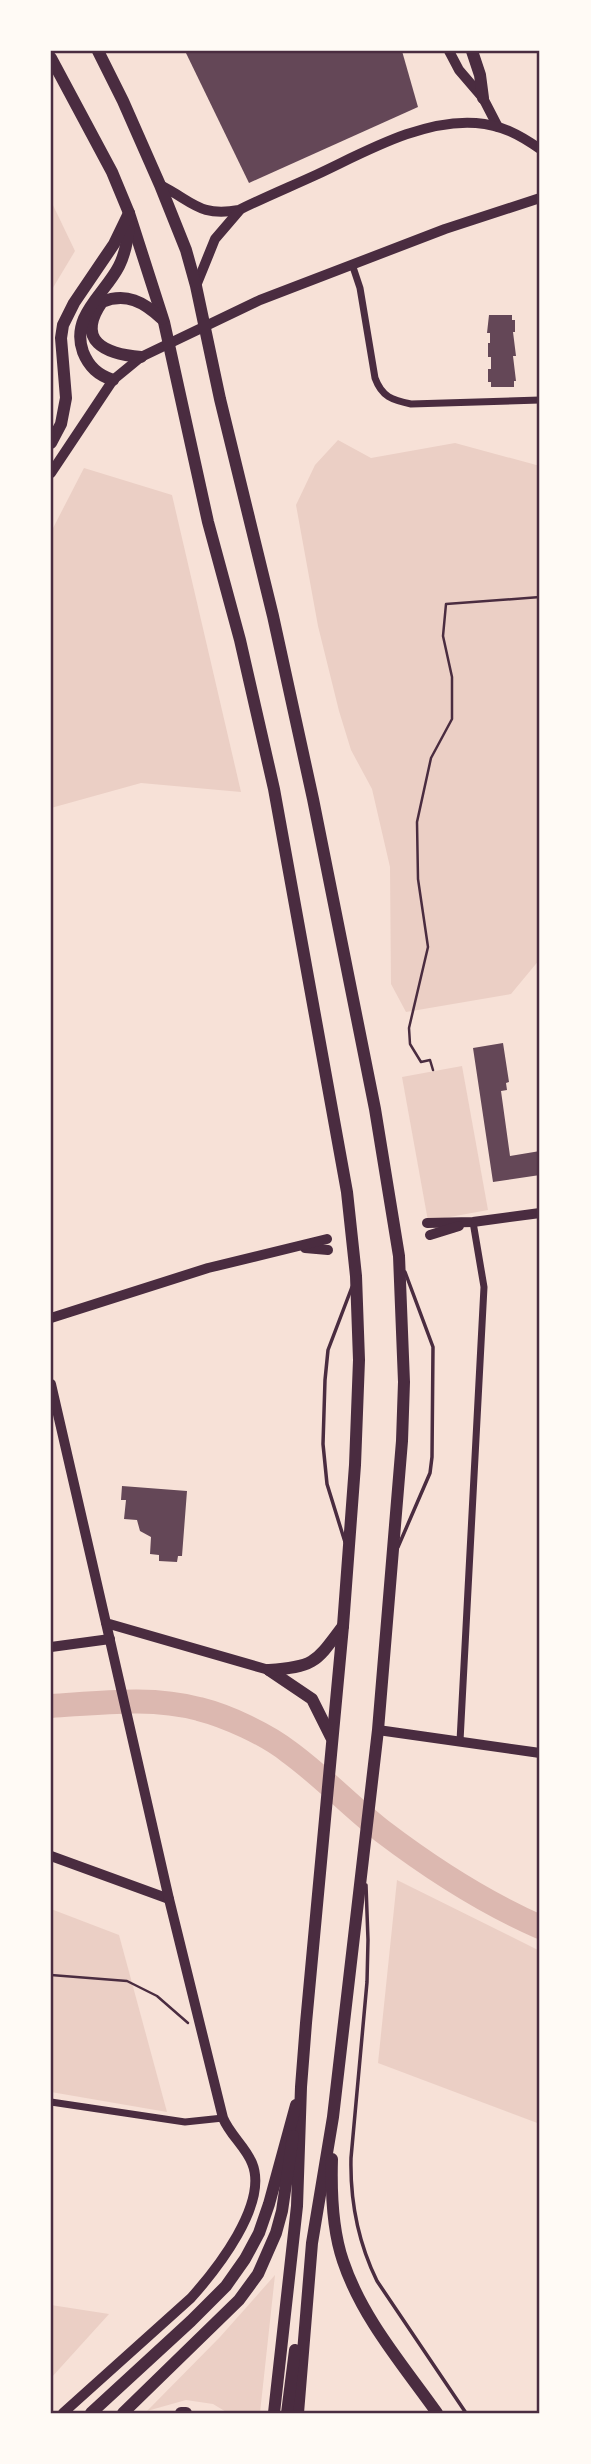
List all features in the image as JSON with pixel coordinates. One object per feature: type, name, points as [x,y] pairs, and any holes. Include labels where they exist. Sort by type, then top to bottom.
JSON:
[{"type":"highway","points":[[98,51],[160,185],[186,250],[196,286],[313,799],[375,1110],[399,1256],[404,1382],[378,1730],[333,2117],[287,2413]]},
{"type":"highway","points":[[472,51],[480,75],[483,97]]},
{"type":"highway","points":[[51,58],[95,138],[129,213],[164,322],[208,522],[240,640],[274,789],[347,1192],[356,1276],[359,1360],[355,1465],[301,2087],[298,2206],[274,2413]]},
{"type":"highway","points":[[113,380],[93,369],[85,358],[80,336],[86,313],[117,269],[125,252],[129,213]]},
{"type":"highway","points":[[51,443],[61,424],[66,398],[61,338],[63,325],[74,303],[114,244],[129,213]]},
{"type":"highway","points":[[141,357],[113,354],[102,348],[93,335],[92,321],[96,311],[102,302],[122,297],[133,299],[149,308],[164,322]]},
{"type":"highway","points":[[269,1670],[302,1667],[314,1661],[343,1626]]},
{"type":"highway","points":[[269,1670],[312,1699],[332,1740]]},
{"type":"highway","points":[[123,2413],[239,2300],[258,2274],[282,2211],[301,2087]]},
{"type":"highway","points":[[91,2413],[191,2321],[226,2286],[246,2259],[269,2204],[301,2087]]},
{"type":"highway","points":[[333,2117],[333,2204],[342,2258],[367,2314],[437,2413]]},
{"type":"highway","points":[[298,2413],[312,2243]]},
{"type":"highway","points":[[181,2413],[187,2413]]},
{"type":"main road","points":[[51,473],[113,380],[141,357],[260,300],[445,229],[540,198]]},
{"type":"main road","points":[[51,1384],[106,1623],[269,1670]]},
{"type":"main road","points":[[378,1730],[540,1753]]},
{"type":"street","points":[[449,51],[459,70],[483,97],[498,127]]},
{"type":"street","points":[[160,185],[205,211],[219,214],[239,211],[408,135],[453,124],[474,123],[498,127],[522,136],[540,149]]},
{"type":"street","points":[[196,286],[215,239],[239,211]]},
{"type":"street","points":[[352,264],[360,288],[374,378],[380,392],[392,400],[411,404],[540,401]]},
{"type":"street","points":[[427,1223],[473,1222],[540,1213]]},
{"type":"street","points":[[430,1235],[473,1222]]},
{"type":"street","points":[[460,1741],[484,1287],[473,1222]]},
{"type":"street","points":[[51,1318],[236,1259],[298,1248],[327,1239]]},
{"type":"street","points":[[298,1248],[328,1250]]},
{"type":"street","points":[[63,2413],[191,2298],[224,2259],[235,2241],[253,2196],[255,2178],[252,2162],[223,2118],[169,1899],[106,1623]]},
{"type":"street","points":[[51,1647],[110,1639]]},
{"type":"street","points":[[51,1856],[169,1899]]},
{"type":"street","points":[[51,2102],[185,2122],[223,2118]]},
{"type":"lane","points":[[392,1562],[430,1473],[432,1457],[433,1347],[399,1256]]},
{"type":"lane","points":[[348,1552],[327,1484],[323,1444],[328,1350],[356,1276]]},
{"type":"lane","points":[[364,1855],[368,1959],[351,2184],[360,2236],[377,2281],[466,2413]]},
{"type":"path","points":[[433,1070],[430,1060],[421,1062],[410,1044],[409,1028],[428,947],[418,879],[417,822],[431,758],[452,719],[452,677],[443,636],[446,604],[540,597]]},
{"type":"path","points":[[51,1975],[127,1981],[157,1996],[203,2035]]},
{"type":"shaded area","points":[[51,201],[75,251],[51,291]]},
{"type":"shaded area","points":[[338,440],[371,458],[455,443],[540,466],[540,959],[511,994],[406,1012],[391,984],[390,867],[372,789],[351,750],[339,711],[318,626],[296,505],[315,465]]},
{"type":"shaded area","points":[[84,468],[172,495],[241,792],[141,783],[51,808],[51,532]]},
{"type":"shaded area","points":[[462,1066],[488,1210],[428,1221],[402,1077]]},
{"type":"shaded area","points":[[397,1880],[540,1951],[540,2124],[378,2063]]},
{"type":"shaded area","points":[[51,1909],[119,1935],[167,2112],[51,2092]]},
{"type":"shaded area","points":[[275,2275],[260,2413],[228,2413],[213,2404],[186,2400],[147,2411],[220,2337]]},
{"type":"shaded area","points":[[51,2305],[109,2314],[51,2378]]},
{"type":"building","points":[[185,51],[402,51],[418,107],[249,183]]},
{"type":"building","points":[[489,315],[512,315],[512,320],[515,320],[514,387],[491,387],[491,382],[488,382],[488,369],[491,369],[491,357],[488,357],[490,333],[487,333]]},
{"type":"building","points":[[503,1043],[509,1082],[506,1083],[507,1090],[501,1091],[510,1156],[540,1151],[540,1175],[493,1182],[473,1048]]},
{"type":"building","points":[[122,1486],[187,1491],[182,1556],[178,1556],[177,1562],[159,1561],[159,1555],[150,1554],[151,1537],[140,1531],[137,1520],[124,1519],[126,1500],[121,1500]]},
{"type":"waterway","points":[[51,1706],[163,1703],[210,1712],[246,1726],[289,1752],[382,1831],[420,1859],[478,1896],[540,1927]]}]
